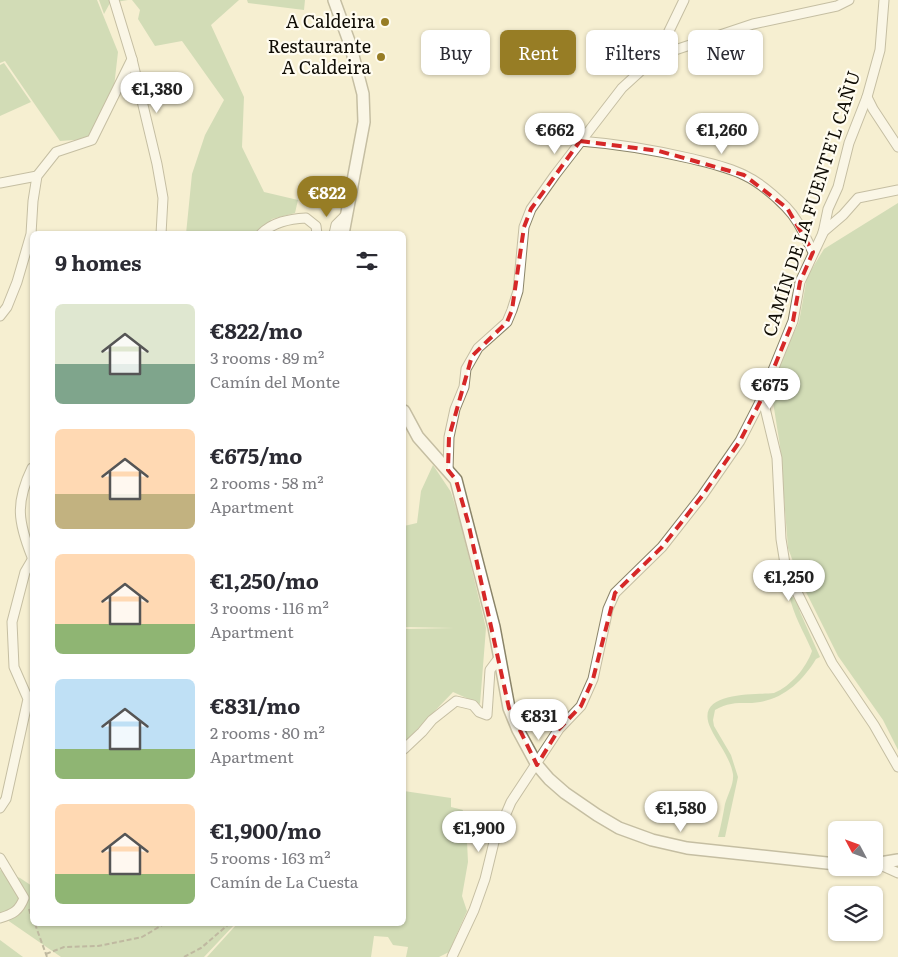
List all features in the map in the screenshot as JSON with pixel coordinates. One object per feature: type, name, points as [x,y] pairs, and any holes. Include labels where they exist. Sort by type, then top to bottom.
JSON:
[{"type":"street","points":[[114,0],[132,59],[164,198],[161,231]]},
{"type":"street","points":[[334,0],[350,44],[363,94],[364,122],[343,231]]},
{"type":"street","points":[[669,30],[684,0]]},
{"type":"street","points":[[678,49],[753,24],[837,6],[849,0]]},
{"type":"street","name":"CAMÍN DE LA FUENTE'L CAÑU","points":[[452,957],[474,910],[485,879],[494,842],[511,802],[559,729],[581,706],[593,679],[608,609],[615,593],[662,547],[702,496],[740,441],[760,402],[793,321],[800,282],[823,233],[828,210],[838,187],[849,143],[867,97],[880,50],[884,0]]},
{"type":"street","points":[[31,231],[37,176],[56,152],[92,140],[132,59]]},
{"type":"street","points":[[448,470],[449,437],[455,409],[464,387],[466,369],[478,348],[507,322],[518,291],[524,227],[531,209],[580,141],[622,88],[636,75]]},
{"type":"street","points":[[867,97],[873,110],[898,148]]},
{"type":"street","points":[[580,141],[618,144],[659,152],[712,164],[744,175],[787,208],[801,227],[813,252]]},
{"type":"street","points":[[0,183],[37,176]]},
{"type":"street","points":[[823,233],[843,216],[858,198],[898,190]]},
{"type":"street","points":[[335,231],[336,225],[346,215]]},
{"type":"street","points":[[264,231],[269,226],[306,218],[316,226],[317,231]]},
{"type":"street","points":[[0,316],[7,307],[17,282],[30,237]]},
{"type":"street","points":[[760,402],[765,408],[777,458],[781,540],[786,570],[832,663],[874,725],[898,767]]},
{"type":"street","points":[[406,415],[418,437],[456,480],[468,522],[509,708],[518,730],[537,765],[549,780],[596,816],[619,828],[652,840],[687,848],[828,863]]},
{"type":"street","points":[[30,472],[24,485],[19,509],[30,553]]},
{"type":"street","points":[[0,808],[6,799],[28,699],[14,667],[12,622],[25,572],[30,563]]},
{"type":"street","points":[[406,747],[432,720],[456,701],[473,705],[478,712],[487,715],[490,670],[499,658]]},
{"type":"street","points":[[0,858],[24,898],[20,909],[0,918]]},
{"type":"street","points":[[883,863],[898,860]]},
{"type":"street","points":[[883,867],[898,873]]},
{"type":"path","points":[[36,926],[46,955],[64,947],[98,946],[142,938],[161,926]]},
{"type":"path","points":[[184,957],[201,948],[227,926]]},
{"type":"highlighted area","points":[[580,141],[659,151],[744,175],[787,208],[813,252],[800,282],[793,321],[760,402],[740,441],[702,496],[662,547],[615,593],[593,679],[581,706],[559,729],[537,765],[509,708],[468,522],[456,480],[448,470],[449,437],[472,356],[507,322],[512,310],[524,227],[531,209]]},
{"type":"green space","points":[[0,0],[97,0],[118,52],[114,87],[88,139],[60,141],[5,61],[0,63]]},
{"type":"green space","points":[[99,0],[128,0],[110,3],[104,14]]},
{"type":"green space","points":[[132,0],[239,0],[211,25],[244,97],[242,147],[264,192],[298,200],[295,213],[272,219],[262,231],[186,231],[192,174],[205,135],[224,100],[182,41],[155,46],[138,19],[140,10]]},
{"type":"green space","points":[[247,0],[305,0],[304,10],[248,3]]},
{"type":"green space","points":[[4,63],[31,102],[0,116],[0,65]]},
{"type":"green space","points":[[898,203],[898,750],[883,720],[838,656],[799,578],[788,548],[780,446],[770,383],[799,322],[807,277],[824,249]]},
{"type":"green space","points":[[433,465],[451,492],[486,628],[480,704],[453,692],[406,741],[406,629],[454,628],[406,627],[406,526],[417,523],[421,491]]},
{"type":"green space","points":[[789,594],[797,601],[820,657],[816,659],[796,684],[779,696],[759,702],[735,703],[715,710],[714,726],[731,755],[738,777],[725,837],[718,837],[725,804],[733,782],[733,774],[727,756],[711,729],[707,717],[710,708],[717,701],[740,695],[774,693],[786,686],[802,670],[812,651],[796,616]]},
{"type":"green space","points":[[406,791],[451,798],[451,807],[463,810],[460,819],[466,821],[468,862],[462,896],[467,911],[449,952],[439,957],[406,957],[408,947],[393,945],[388,937],[374,936],[371,957],[207,957],[235,926],[406,926]]},
{"type":"green space","points":[[0,870],[20,878],[30,885],[30,926],[233,926],[204,957],[61,957],[0,915]]},
{"type":"green space","points":[[0,940],[23,957],[0,957]]},
{"type":"place","name":"A Caldeira","points":[[385,22]]},
{"type":"place","name":"Restaurante A Caldeira","points":[[381,57]]}]
